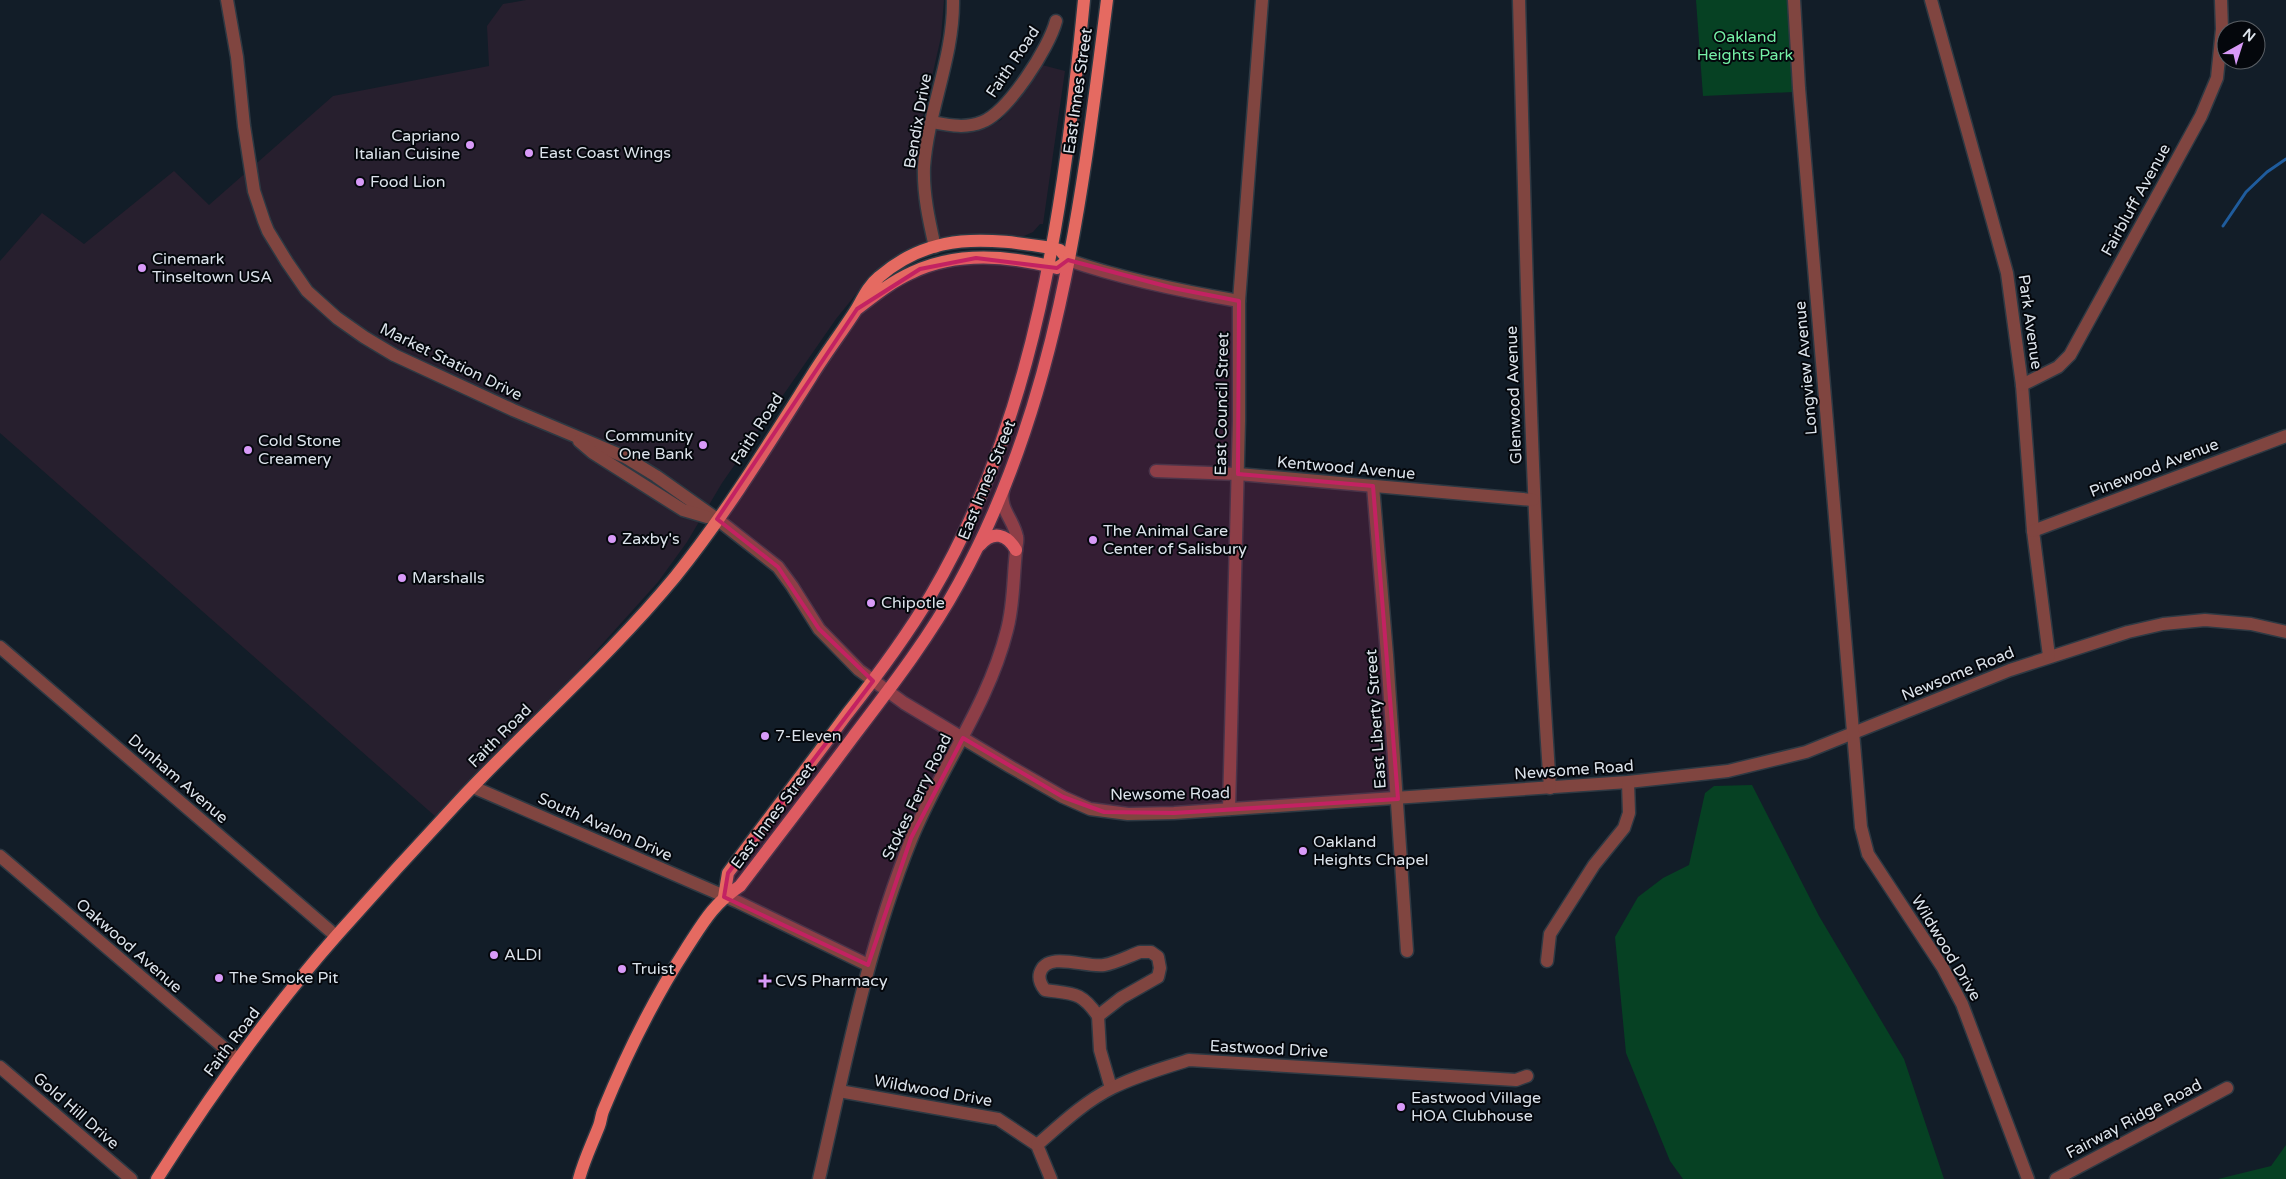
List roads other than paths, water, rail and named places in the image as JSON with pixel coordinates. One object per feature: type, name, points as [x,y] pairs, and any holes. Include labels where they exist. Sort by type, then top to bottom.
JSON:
[{"type":"main road","name":"East Innes Street","points":[[724,897],[728,873],[873,680],[930,596],[957,548],[980,498],[1000,448],[1023,378],[1036,326],[1052,248],[1070,126],[1084,0]]},
{"type":"main road","name":"East Innes Street","points":[[579,1179],[602,1113],[639,1030],[674,965],[703,920],[724,897],[740,886],[888,692],[940,615],[976,551],[1003,491],[1025,433],[1044,372],[1063,293],[1080,193],[1107,0]]},
{"type":"main road","name":"Faith Road","points":[[157,1179],[237,1060],[336,936],[473,787],[656,599],[718,520],[838,335],[857,309],[868,289],[880,276],[907,259],[935,247],[982,239],[1052,248],[1060,250],[1068,260],[1058,268],[986,258],[940,262],[903,277],[857,309]]},
{"type":"main road","points":[[976,551],[986,539],[997,535],[1008,540],[1016,550]]},
{"type":"street","name":"Market Station Drive","points":[[227,0],[237,57],[244,126],[254,190],[268,232],[307,291],[364,338],[394,355],[572,434],[593,453],[683,510],[718,520],[778,567],[822,634],[844,657],[873,680]]},
{"type":"street","name":"Bendix Drive","points":[[935,247],[924,182],[927,144],[950,34],[953,0]]},
{"type":"street","name":"East Council Street","points":[[1228,809],[1238,474],[1239,301],[1262,0]]},
{"type":"street","name":"Glenwood Avenue","points":[[1519,0],[1534,500],[1540,652],[1550,788]]},
{"type":"street","name":"Longview Avenue","points":[[1794,0],[1800,98],[1853,734]]},
{"type":"street","name":"Park Avenue","points":[[1931,0],[2008,273],[2022,385],[2033,531],[2049,656]]},
{"type":"street","name":"Fairbluff Avenue","points":[[2022,385],[2058,367],[2070,355],[2201,116],[2218,78],[2222,30],[2222,0]]},
{"type":"street","name":"Faith Road","points":[[932,122],[968,126],[996,114],[1047,47],[1056,21]]},
{"type":"street","name":"Faith Road","points":[[1068,260],[1094,269],[1239,301]]},
{"type":"street","name":"Pinewood Avenue","points":[[2033,531],[2286,436]]},
{"type":"street","name":"Kentwood Avenue","points":[[1156,471],[1238,474],[1534,500]]},
{"type":"street","name":"East Liberty Street","points":[[1374,486],[1398,799],[1407,951]]},
{"type":"street","name":"Stokes Ferry Road","points":[[819,1179],[868,964],[887,902],[912,838],[963,738],[994,671],[1006,634],[1013,595],[1017,536],[1003,507],[1003,491]]},
{"type":"street","name":"Newsome Road","points":[[873,680],[888,692],[1054,793],[1090,809],[1134,814],[1550,788],[1628,782],[1747,768],[1806,752],[2049,656],[2128,632],[2182,621],[2228,621],[2286,632]]},
{"type":"street","name":"Dunham Avenue","points":[[0,647],[336,936]]},
{"type":"street","name":"Wildwood Drive","points":[[1853,734],[1861,827],[1868,854],[1943,968],[1962,1004],[2028,1179]]},
{"type":"street","points":[[1547,961],[1550,934],[1594,865],[1624,828],[1628,813],[1628,782]]},
{"type":"street","name":"South Avalon Drive","points":[[473,787],[724,897],[868,964]]},
{"type":"street","name":"Oakwood Avenue","points":[[0,856],[237,1060]]},
{"type":"street","points":[[1098,1016],[1121,998],[1158,977],[1160,968],[1158,957],[1151,952],[1140,952],[1104,966],[1052,961],[1043,966],[1040,974],[1040,983],[1045,990],[1078,995],[1090,1005],[1098,1016],[1100,1050],[1111,1088]]},
{"type":"street","name":"Eastwood Drive","points":[[1037,1145],[1092,1100],[1111,1088],[1146,1073],[1189,1060],[1516,1080],[1525,1077]]},
{"type":"street","name":"Gold Hill Drive","points":[[0,1067],[131,1179]]},
{"type":"street","name":"Fairway Ridge Road","points":[[2056,1179],[2226,1088]]},
{"type":"street","name":"Wildwood Drive","points":[[839,1092],[998,1119],[1037,1145]]},
{"type":"street","points":[[1037,1145],[1051,1179]]},
{"type":"waterway","points":[[2223,226],[2246,192],[2267,172],[2286,159]]},
{"type":"place","name":"Capriano Italian Cuisine","points":[[470,145]]},
{"type":"place","name":"East Coast Wings","points":[[529,153]]},
{"type":"place","name":"Food Lion","points":[[360,182]]},
{"type":"place","name":"Cinemark Tinseltown USA","points":[[142,268]]},
{"type":"place","name":"Community One Bank","points":[[703,445]]},
{"type":"place","name":"Cold Stone Creamery","points":[[248,450]]},
{"type":"place","name":"Zaxby's","points":[[612,539]]},
{"type":"place","name":"The Animal Care Center of Salisbury","points":[[1093,540]]},
{"type":"place","name":"Marshalls","points":[[402,578]]},
{"type":"place","name":"Chipotle","points":[[871,603]]},
{"type":"place","name":"7-Eleven","points":[[765,736]]},
{"type":"place","name":"Oakland Heights Chapel","points":[[1303,851]]},
{"type":"place","name":"ALDI","points":[[494,955]]},
{"type":"place","name":"Truist","points":[[622,969]]},
{"type":"place","name":"The Smoke Pit","points":[[219,978]]},
{"type":"place","name":"CVS Pharmacy","points":[[765,981]]},
{"type":"place","name":"Eastwood Village HOA Clubhouse","points":[[1401,1107]]},
{"type":"park label","name":"Oakland Heights Park","points":[[1745,46]]}]
